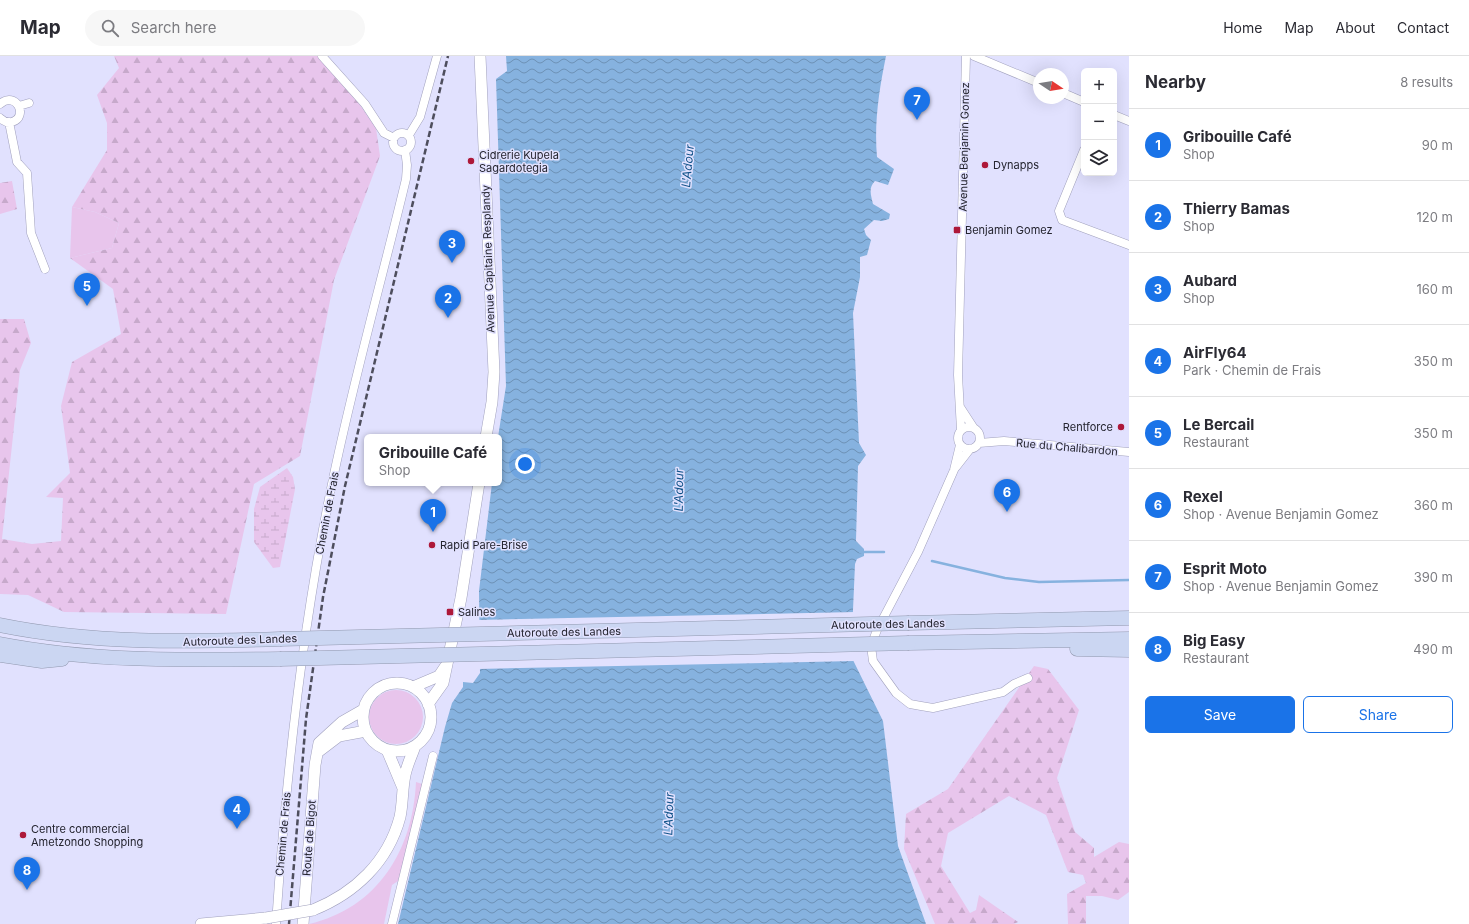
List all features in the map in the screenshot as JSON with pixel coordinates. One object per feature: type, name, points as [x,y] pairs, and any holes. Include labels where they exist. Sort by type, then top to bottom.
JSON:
[{"type":"highway","name":"Autoroute des Landes","points":[[0,625],[66,636],[129,640],[197,641],[1129,617]]},
{"type":"highway","name":"Autoroute des Landes","points":[[0,644],[80,656],[164,660],[280,659],[1129,638]]},
{"type":"highway","points":[[948,642],[977,651],[1129,650]]},
{"type":"highway","points":[[0,655],[42,661],[80,656]]},
{"type":"main road","name":"Avenue Capitaine Resplandy","points":[[480,56],[494,372],[492,402],[487,434]]},
{"type":"main road","points":[[428,704],[443,683],[461,598],[479,486]]},
{"type":"main road","points":[[413,687],[439,676],[446,667]]},
{"type":"main road","points":[[393,683],[413,687],[428,704],[430,723],[422,740],[415,746],[406,750],[387,750],[378,746],[366,731],[363,721],[363,710],[367,700],[374,692],[383,686],[393,683]]},
{"type":"main road","name":"Route de Bigot","points":[[303,924],[314,765],[319,743],[331,730],[363,710]]},
{"type":"main road","points":[[317,752],[339,736],[366,731]]},
{"type":"main road","points":[[201,924],[266,918],[314,910],[350,891],[372,870],[382,857],[394,833],[400,818],[405,773],[415,746]]},
{"type":"main road","points":[[387,750],[403,788]]},
{"type":"street","points":[[322,56],[365,104],[384,133],[394,138]]},
{"type":"street","points":[[394,138],[399,133],[406,133],[409,135],[420,118],[437,56]]},
{"type":"street","name":"Avenue Benjamin Gomez","points":[[961,430],[958,405],[966,56]]},
{"type":"street","points":[[974,56],[1033,81]]},
{"type":"street","points":[[0,92],[2,103],[10,100],[19,106]]},
{"type":"street","points":[[1069,96],[1081,101]]},
{"type":"street","points":[[19,106],[29,103]]},
{"type":"street","points":[[9,122],[18,117],[19,106]]},
{"type":"street","points":[[1117,116],[1129,120]]},
{"type":"street","points":[[0,118],[9,122]]},
{"type":"street","points":[[9,122],[17,162],[28,173],[31,234],[45,269]]},
{"type":"street","name":"Chemin de Frais","points":[[276,924],[288,772],[307,624],[336,463],[406,179],[407,165],[405,150],[411,146],[411,138],[409,135]]},
{"type":"street","points":[[394,138],[396,148],[398,150],[405,150]]},
{"type":"street","points":[[1081,157],[1059,211],[1062,220],[1129,245]]},
{"type":"street","points":[[954,470],[970,449],[980,439],[979,431],[973,427],[958,405]]},
{"type":"street","points":[[973,427],[965,427],[958,435],[960,445],[954,470],[918,552],[886,609],[871,646],[873,661],[896,693],[910,704],[933,708],[1003,692],[1014,684],[1028,678]]},
{"type":"street","name":"Rue du Chalibardon","points":[[980,439],[1129,452]]},
{"type":"street","points":[[960,445],[970,449]]},
{"type":"street","points":[[392,924],[433,756]]},
{"type":"green space","points":[[114,56],[326,56],[376,128],[380,156],[334,280],[300,456],[254,484],[226,614],[64,612],[28,595],[0,594],[0,319],[24,319],[31,343],[20,370],[2,539],[32,544],[61,541],[63,498],[46,497],[70,473],[61,406],[72,362],[121,334],[113,289],[70,258],[112,248],[119,223],[95,212],[72,207],[107,150],[107,123],[97,95],[119,68]]},
{"type":"green space","points":[[12,181],[17,209],[0,214],[0,183]]},
{"type":"green space","points":[[72,207],[95,212],[119,223],[112,248],[70,258]]},
{"type":"green space","points":[[287,468],[293,477],[295,489],[280,567],[273,568],[254,542],[254,509],[260,487]]},
{"type":"green space","points":[[1034,666],[1048,669],[1079,710],[1057,778],[1075,832],[1094,848],[1094,857],[1119,842],[1129,844],[1129,892],[1118,900],[1102,896],[1086,896],[1086,924],[1068,924],[1067,894],[1086,883],[1083,875],[1068,872],[1046,815],[1009,796],[948,833],[941,866],[970,913],[976,910],[979,895],[1018,922],[1014,924],[935,924],[904,849],[906,814],[948,789]]},
{"type":"green space","points":[[396,690],[406,692],[415,698],[421,707],[423,717],[421,727],[415,736],[406,742],[396,744],[386,742],[377,736],[371,727],[369,717],[371,707],[377,698],[386,692]]},
{"type":"green space","points":[[416,782],[422,784],[409,842],[398,881],[392,885],[384,924],[309,924],[333,916],[354,905],[372,890],[387,872],[399,853],[408,831]]},
{"type":"water","name":"L'Adour","points":[[506,56],[886,56],[878,106],[876,144],[877,157],[894,169],[888,185],[875,181],[871,186],[871,192],[873,204],[890,214],[889,219],[882,221],[874,220],[864,229],[866,235],[871,240],[867,255],[860,257],[860,277],[853,313],[859,443],[866,455],[858,466],[856,541],[864,549],[864,556],[857,559],[855,564],[851,656],[883,721],[898,846],[926,924],[398,924],[452,703],[463,687],[463,682],[473,683],[480,673],[479,591],[492,486],[502,486],[502,434],[498,434],[506,386],[496,79],[507,71]]},
{"type":"pier","points":[[855,612],[854,661],[478,669],[477,620]]},
{"type":"waterway","points":[[860,552],[884,552]]},
{"type":"waterway","points":[[932,561],[1005,578],[1039,582],[1129,580]]},
{"type":"railway","points":[[289,924],[306,719],[323,597],[345,486],[448,56]]},
{"type":"place","name":"Esprit Moto","points":[[917,120]]},
{"type":"place","name":"Cidrerie Kupela Sagardotegia","points":[[471,161]]},
{"type":"place","name":"Dynapps","points":[[985,165]]},
{"type":"place","name":"Benjamin Gomez","points":[[957,230]]},
{"type":"place","name":"Aubard","points":[[452,263]]},
{"type":"place","name":"Le Bercail","points":[[87,306]]},
{"type":"place","name":"Thierry Bamas","points":[[448,318]]},
{"type":"place","name":"Rentforce","points":[[1121,427]]},
{"type":"place","name":"Rexel","points":[[1007,512]]},
{"type":"place","name":"Gribouille Café","points":[[433,532]]},
{"type":"place","name":"Rapid Pare-Brise","points":[[432,545]]},
{"type":"place","name":"Salines","points":[[450,612]]},
{"type":"place","name":"AirFly64","points":[[237,829]]},
{"type":"place","name":"Centre commercial Ametzondo Shopping","points":[[23,835]]},
{"type":"place","name":"Big Easy","points":[[27,890]]}]
